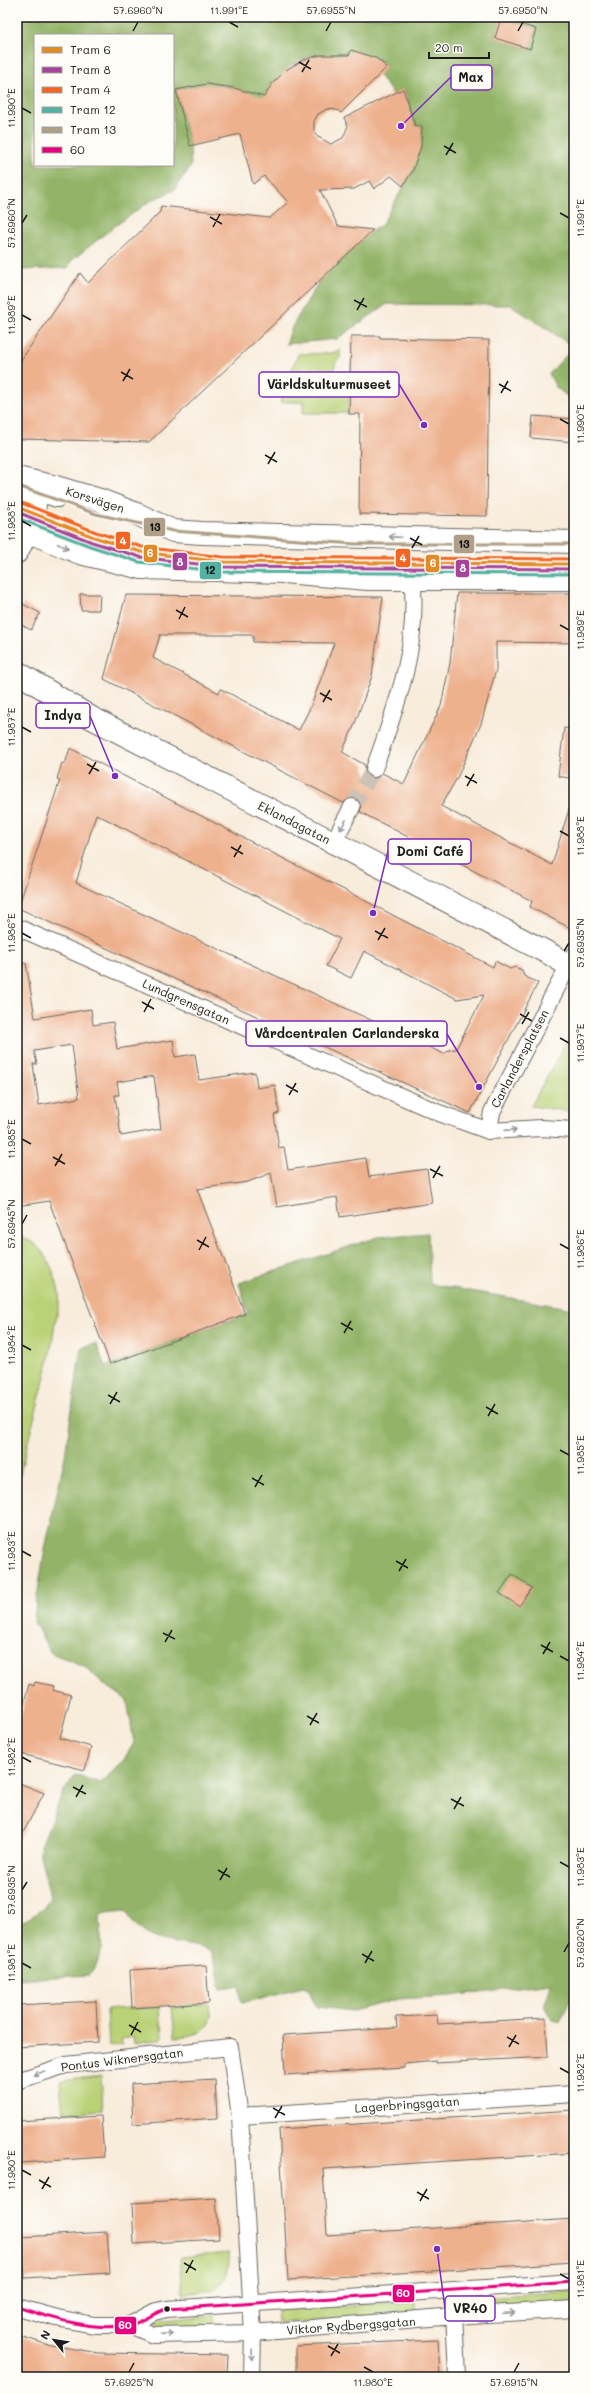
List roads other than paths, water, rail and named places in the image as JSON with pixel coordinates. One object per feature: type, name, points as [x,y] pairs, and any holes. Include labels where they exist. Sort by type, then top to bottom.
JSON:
[{"type":"main road","name":"Korsvägen","points":[[21,489],[56,487],[100,500],[173,530],[202,533],[574,542]]},
{"type":"main road","points":[[17,552],[22,529],[35,506],[21,489]]},
{"type":"main road","points":[[22,529],[80,553],[142,568],[284,572],[368,579],[574,579]]},
{"type":"main road","name":"Eklandagatan","points":[[17,672],[90,716],[333,842],[572,963]]},
{"type":"street","points":[[374,769],[400,696],[410,649],[412,578]]},
{"type":"street","points":[[333,842],[352,807]]},
{"type":"street","name":"Lundgrensgatan","points":[[17,927],[439,1113],[489,1131]]},
{"type":"street","name":"Carlandersplatsen","points":[[489,1131],[492,1112],[572,963]]},
{"type":"street","points":[[489,1131],[541,1128],[574,1130]]},
{"type":"street","name":"Pontus Wiknersgatan","points":[[17,2081],[66,2065],[230,2047],[240,2116]]},
{"type":"street","name":"Lagerbringsgatan","points":[[240,2116],[574,2094]]},
{"type":"street","points":[[240,2116],[252,2333],[252,2377]]},
{"type":"street","name":"Viktor Rydbergsgatan","points":[[130,2325],[154,2312],[166,2309],[574,2282]]},
{"type":"street","points":[[453,2290],[457,2377]]},
{"type":"street","name":"Viktor Rydbergsgatan","points":[[17,2307],[57,2318],[94,2325],[130,2325],[153,2335],[252,2333],[454,2316],[574,2309]]},
{"type":"tunnel","points":[[352,807],[374,769]]},
{"type":"tram line","name":"13","points":[[21,487],[96,514],[173,531],[356,544],[574,544]]},
{"type":"tram line","name":"4","points":[[19,502],[96,532],[142,547],[223,557],[574,559]]},
{"type":"tram line","name":"6","points":[[17,507],[94,537],[141,552],[223,562],[574,564]]},
{"type":"tram line","name":"8","points":[[17,512],[92,542],[140,557],[222,567],[574,569]]},
{"type":"tram line","name":"12","points":[[17,518],[90,546],[139,562],[222,572],[574,574]]},
{"type":"place","name":"Max","points":[[401,126]]},
{"type":"place","name":"Världskulturmuseet","points":[[424,425]]},
{"type":"place","name":"Indya","points":[[115,776]]},
{"type":"place","name":"Domi Café","points":[[373,913]]},
{"type":"place","name":"Vårdcentralen Carlanderska","points":[[479,1087]]},
{"type":"place","name":"VR40","points":[[437,2249]]}]
